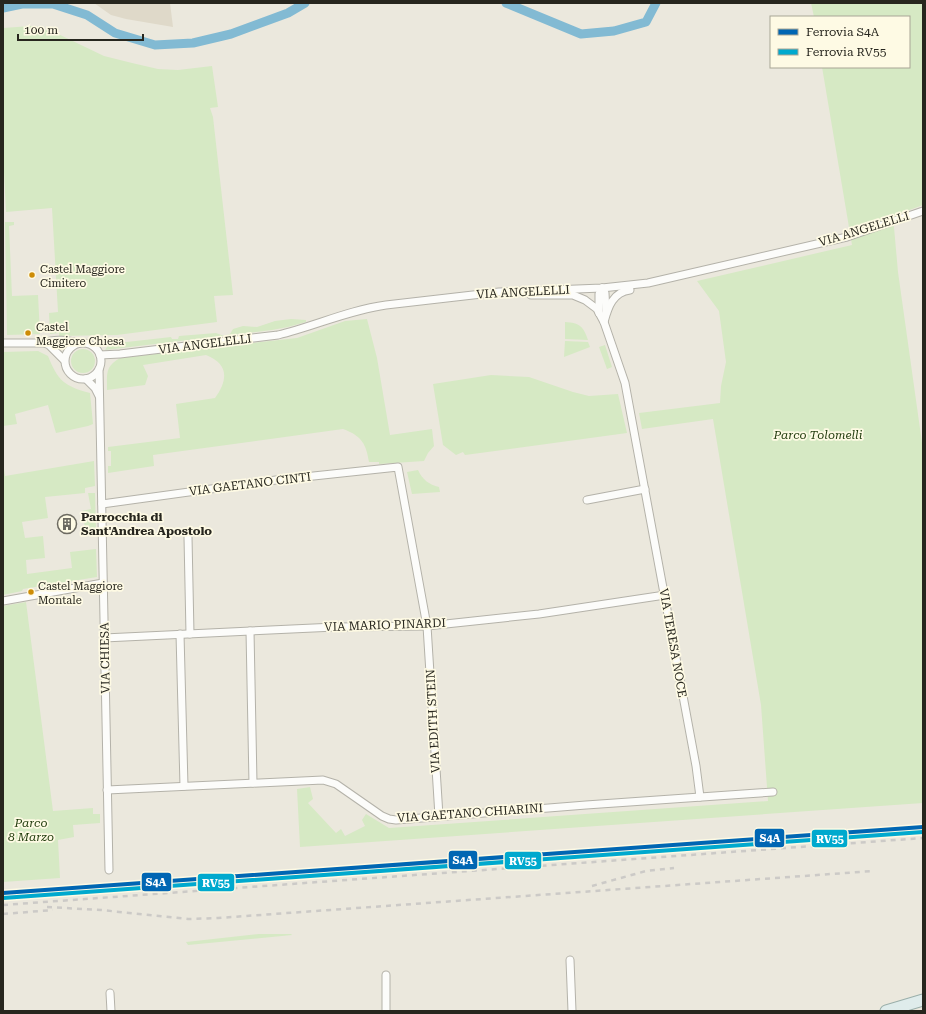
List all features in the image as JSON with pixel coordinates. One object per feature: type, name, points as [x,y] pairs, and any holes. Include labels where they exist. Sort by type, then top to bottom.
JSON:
[{"type":"main road","points":[[886,1011],[923,1000]]},
{"type":"street","name":"VIA ANGELELLI","points":[[100,355],[120,354],[278,335],[296,331],[368,307],[458,296],[634,285],[847,237],[923,211]]},
{"type":"street","points":[[507,292],[542,296],[573,295],[584,300],[603,314],[613,299],[624,290],[651,286],[663,282],[666,278]]},
{"type":"street","name":"VIA TERESA NOCE","points":[[602,288],[605,293],[605,307],[603,314],[604,322],[625,383],[698,774],[700,797]]},
{"type":"street","points":[[3,343],[45,343],[49,341],[67,340],[80,343]]},
{"type":"street","points":[[84,342],[92,345],[96,348],[100,355],[100,366],[96,374],[86,379],[75,378],[65,366],[64,360],[69,349],[80,343],[84,342]]},
{"type":"street","points":[[45,343],[64,360]]},
{"type":"street","name":"VIA ANGELELLI","points":[[100,366],[120,354]]},
{"type":"street","name":"VIA CHIESA","points":[[100,366],[109,870]]},
{"type":"street","points":[[86,379],[95,388],[100,398]]},
{"type":"street","name":"VIA GAETANO CINTI","points":[[102,504],[276,480],[398,467],[427,626]]},
{"type":"street","points":[[587,500],[645,489]]},
{"type":"street","points":[[188,537],[190,634]]},
{"type":"street","points":[[3,601],[103,583]]},
{"type":"street","name":"VIA MARIO PINARDI","points":[[104,638],[334,627],[427,626],[539,614],[665,595]]},
{"type":"street","name":"VIA EDITH STEIN","points":[[427,626],[439,816]]},
{"type":"street","points":[[250,631],[253,783]]},
{"type":"street","points":[[180,634],[184,786]]},
{"type":"street","name":"VIA GAETANO CHIARINI","points":[[107,790],[323,780],[336,784],[382,816],[396,820],[773,792]]},
{"type":"street","points":[[570,960],[572,1011]]},
{"type":"street","points":[[386,975],[386,1011]]},
{"type":"street","points":[[110,993],[111,1011]]},
{"type":"shaded area","points":[[94,3],[170,3],[173,27],[111,15]]},
{"type":"green space","name":"Parco Tolomelli","points":[[811,3],[923,3],[923,205],[893,216],[898,272],[923,450],[923,803],[300,847],[297,789],[310,787],[313,799],[308,803],[336,833],[341,829],[345,836],[365,826],[362,820],[366,814],[389,828],[768,801],[761,705],[713,419],[642,429],[639,413],[720,403],[721,386],[726,362],[719,311],[697,281],[852,245],[822,68],[910,68],[910,16],[814,16]]},
{"type":"green space","points":[[31,26],[56,33],[104,56],[158,69],[178,70],[212,66],[218,107],[210,108],[213,117],[233,295],[214,296],[217,322],[117,335],[59,336],[59,333],[50,334],[49,313],[58,312],[52,208],[6,212],[3,172],[3,28]]},
{"type":"green space","points":[[5,222],[14,222],[14,225],[9,226],[12,296],[38,295],[40,334],[7,335]]},
{"type":"green space","points":[[291,319],[306,320],[306,322],[288,327],[225,336],[230,334],[233,329],[243,326],[257,327],[275,321]]},
{"type":"green space","points":[[367,319],[377,358],[390,435],[432,429],[434,446],[424,461],[379,464],[379,462],[369,462],[362,441],[355,435],[343,429],[153,455],[154,466],[108,473],[108,466],[111,466],[111,451],[108,451],[108,447],[180,438],[176,404],[215,398],[224,379],[224,373],[219,363],[206,355],[143,365],[148,376],[145,385],[107,390],[109,368],[120,358],[297,338],[345,321]]},
{"type":"green space","points":[[565,322],[578,324],[584,331],[588,340],[565,339]]},
{"type":"green space","points":[[216,333],[223,336],[105,350],[109,344],[171,337],[172,339],[178,339],[179,336]]},
{"type":"green space","points":[[565,341],[588,342],[590,347],[564,357]]},
{"type":"green space","points":[[605,345],[612,367],[607,369],[599,347]]},
{"type":"green space","points":[[83,349],[91,353],[95,361],[91,369],[83,373],[75,369],[71,361],[75,353]]},
{"type":"green space","points":[[38,351],[48,356],[55,371],[63,381],[74,388],[90,393],[93,424],[56,433],[48,405],[15,414],[17,424],[3,426],[3,352]]},
{"type":"green space","points":[[491,375],[529,377],[589,396],[618,394],[627,433],[465,455],[463,452],[456,455],[443,445],[433,384]]},
{"type":"green space","points":[[94,461],[95,486],[85,488],[85,493],[45,497],[48,518],[22,522],[25,538],[43,536],[45,558],[26,560],[27,574],[72,568],[70,552],[96,549],[97,577],[23,589],[22,591],[3,595],[3,462],[5,476]]},
{"type":"green space","points":[[418,470],[426,481],[439,487],[440,492],[412,494],[407,472]]},
{"type":"green space","points":[[88,493],[95,493],[96,531],[86,532],[82,511],[91,509]]},
{"type":"green space","name":"Parco 8 Marzo","points":[[26,602],[53,811],[93,808],[93,814],[100,814],[100,823],[73,825],[74,837],[58,840],[60,878],[3,882],[3,606]]},
{"type":"green space","points":[[259,934],[292,935],[188,945],[186,942]]},
{"type":"waterway","points":[[3,8],[22,4],[53,4],[87,15],[115,33],[155,45],[193,43],[231,34],[288,13],[305,3]]},
{"type":"waterway","points":[[506,3],[581,34],[614,31],[646,22],[656,3]]},
{"type":"railway","points":[[3,905],[923,838]]},
{"type":"railway","points":[[592,886],[646,871],[674,868]]},
{"type":"railway","points":[[47,907],[101,910],[188,919],[218,918],[873,871]]},
{"type":"railway","points":[[3,914],[53,910]]},
{"type":"rail line","name":"S4A","points":[[3,893],[923,827]]},
{"type":"rail line","name":"RV55","points":[[3,898],[923,832]]},
{"type":"place","name":"Castel Maggiore Cimitero","points":[[32,275]]},
{"type":"place","name":"Castel Maggiore Chiesa","points":[[28,333]]},
{"type":"place","name":"Parrocchia di Sant'Andrea Apostolo","points":[[67,524]]},
{"type":"place","name":"Castel Maggiore Montale","points":[[31,592]]}]
